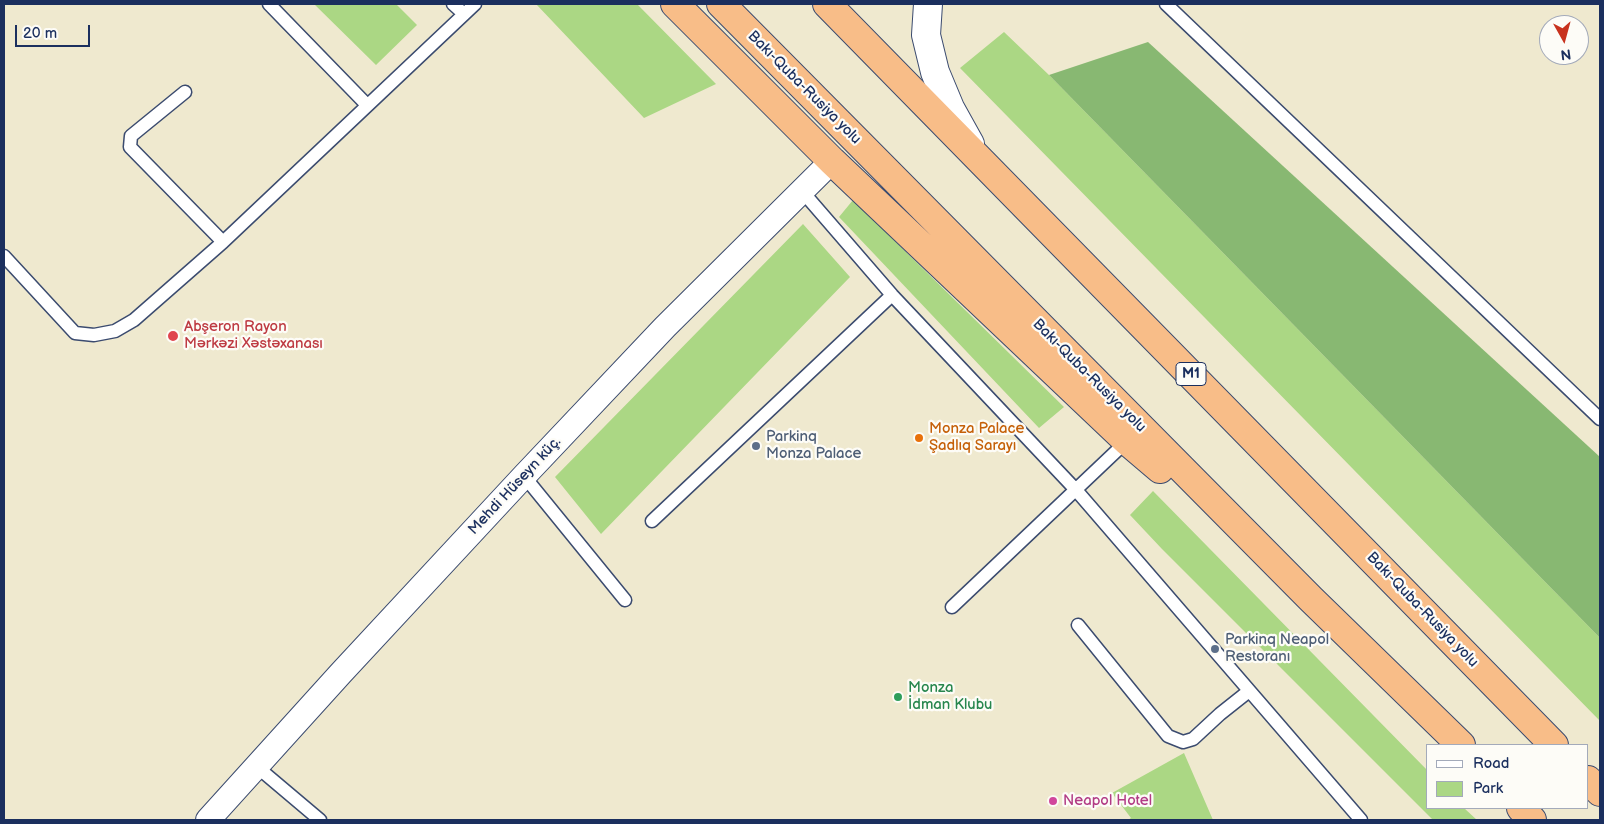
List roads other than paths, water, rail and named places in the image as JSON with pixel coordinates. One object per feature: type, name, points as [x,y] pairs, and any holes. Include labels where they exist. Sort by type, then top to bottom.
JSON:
[{"type":"highway","points":[[675,4],[832,161],[1127,441],[1311,599]]},
{"type":"highway","name":"Bakı-Quba-Rusiya yolu","points":[[721,4],[1311,599],[1459,744]]},
{"type":"highway","name":"Bakı-Quba-Rusiya yolu","points":[[827,4],[1553,744]]},
{"type":"highway","points":[[1589,781],[1600,792]]},
{"type":"highway","points":[[1522,809],[1532,820]]},
{"type":"street","points":[[928,4],[926,35],[935,72],[950,108],[976,154]]},
{"type":"street","name":"Mehdi Hüseyn küç.","points":[[208,820],[524,476],[666,327],[832,161]]},
{"type":"lane","points":[[269,4],[367,105]]},
{"type":"lane","points":[[453,4],[464,14]]},
{"type":"lane","points":[[4,256],[75,332],[94,335],[115,330],[134,320],[223,242],[475,4]]},
{"type":"lane","points":[[1166,4],[1600,419]]},
{"type":"lane","points":[[185,92],[131,136],[130,147],[223,242]]},
{"type":"lane","points":[[802,192],[892,295],[1076,490],[1360,820]]},
{"type":"lane","points":[[652,521],[892,295]]},
{"type":"lane","points":[[952,607],[1127,441]]},
{"type":"lane","points":[[524,476],[624,600]]},
{"type":"lane","points":[[1078,625],[1168,736],[1183,742],[1193,739],[1249,691]]},
{"type":"lane","points":[[256,766],[320,820]]},
{"type":"place","name":"Abşeron Rayon Mərkəzi Xəstəxanası","points":[[173,336]]},
{"type":"place","name":"Monza Palace Şadlıq Sarayı","points":[[919,438]]},
{"type":"place","name":"Parkinq Monza Palace","points":[[756,446]]},
{"type":"place","name":"Parkinq Neapol Restoranı","points":[[1215,649]]},
{"type":"place","name":"Monza İdman Klubu","points":[[898,697]]},
{"type":"place","name":"Neapol Hotel","points":[[1053,801]]}]
